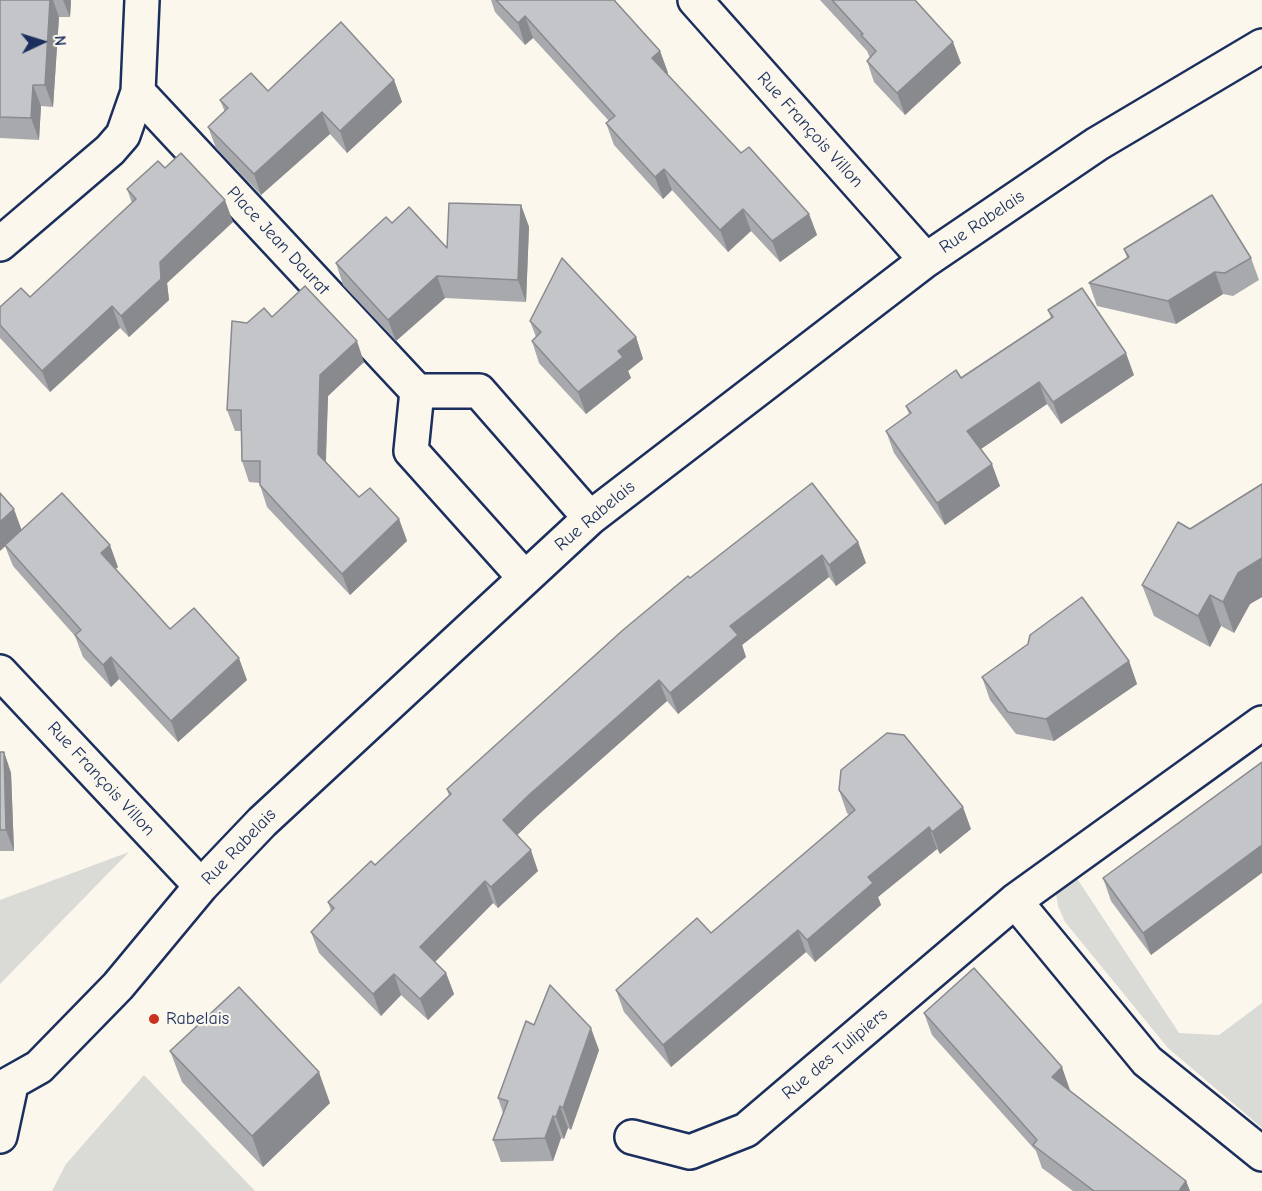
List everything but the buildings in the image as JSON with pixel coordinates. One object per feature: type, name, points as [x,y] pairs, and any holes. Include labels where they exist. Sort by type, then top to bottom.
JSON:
[{"type":"street","points":[[0,244],[110,150],[123,135],[138,92],[142,0]]},
{"type":"street","name":"Rue François Villon","points":[[695,0],[926,260]]},
{"type":"street","name":"Rue Rabelais","points":[[6,1087],[39,1066],[118,986],[201,886],[262,822],[590,518],[926,260],[1097,144],[1262,46]]},
{"type":"street","name":"Place Jean Daurat","points":[[138,92],[417,391]]},
{"type":"street","points":[[524,577],[411,451],[417,391],[479,391],[590,518]]},
{"type":"street","name":"Rue François Villon","points":[[0,672],[201,886]]},
{"type":"street","name":"Rue des Tulipiers","points":[[632,1137],[690,1152],[746,1130],[1016,901],[1262,723]]},
{"type":"street","points":[[1016,901],[1147,1061],[1262,1154]]},
{"type":"street","points":[[0,1136],[6,1087]]},
{"type":"shaded area","points":[[129,852],[0,984],[0,900]]},
{"type":"shaded area","points":[[1076,877],[1179,1033],[1219,1035],[1262,1003],[1262,1128],[1168,1048],[1065,922],[1056,894]]},
{"type":"shaded area","points":[[144,1075],[255,1191],[52,1191],[66,1164]]},
{"type":"place","name":"Rabelais","points":[[154,1019]]}]
